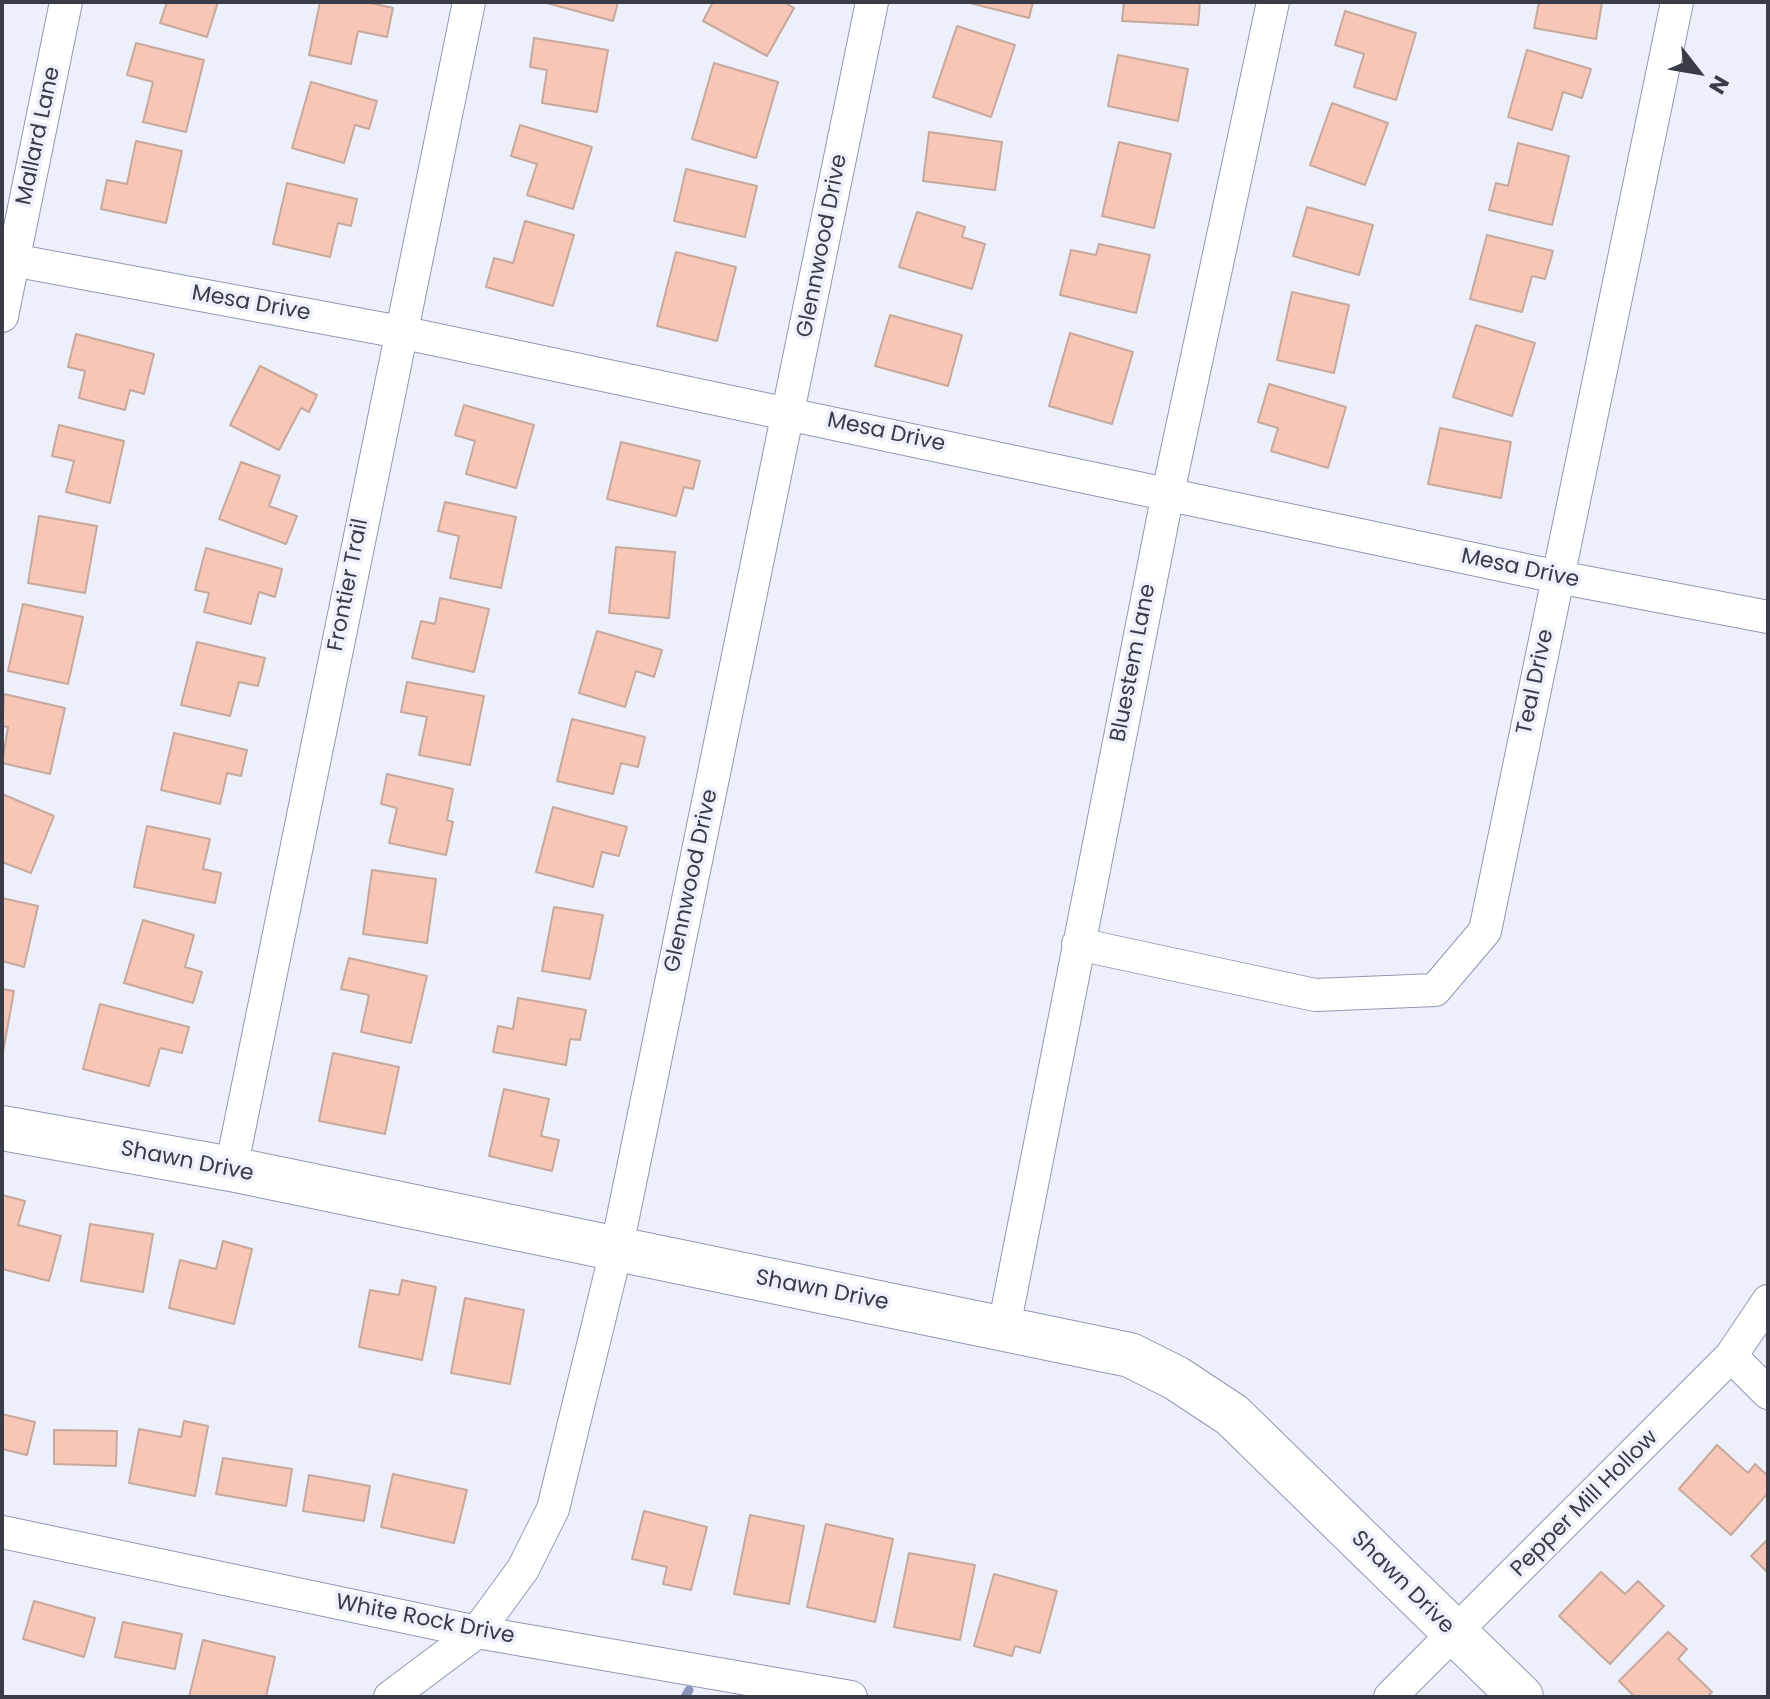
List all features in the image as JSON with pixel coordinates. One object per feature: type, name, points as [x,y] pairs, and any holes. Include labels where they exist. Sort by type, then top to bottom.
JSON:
[{"type":"street","name":"Mallard Lane","points":[[2,316],[8,259],[66,2]]},
{"type":"street","name":"Frontier Trail","points":[[231,1169],[469,2]]},
{"type":"street","name":"Glennwood Drive","points":[[390,1697],[477,1632],[523,1569],[553,1509],[616,1251],[872,2]]},
{"type":"street","name":"Bluestem Lane","points":[[1004,1327],[1168,493],[1273,2]]},
{"type":"street","name":"Teal Drive","points":[[1078,944],[1315,995],[1435,990],[1485,931],[1677,2]]},
{"type":"street","name":"Mesa Drive","points":[[8,259],[400,332],[1558,577],[1768,617]]},
{"type":"street","name":"Shawn Drive","points":[[2,1128],[231,1169],[1130,1355],[1176,1378],[1232,1415],[1521,1697]]},
{"type":"street","name":"Pepper Mill Hollow","points":[[1390,1697],[1731,1356],[1768,1301]]},
{"type":"street","points":[[1731,1356],[1768,1393]]},
{"type":"street","name":"White Rock Drive","points":[[2,1532],[477,1632],[851,1697]]},
{"type":"building","points":[[167,2],[218,2],[207,37],[160,23]]},
{"type":"building","points":[[320,2],[367,2],[393,8],[387,37],[358,31],[351,64],[309,55]]},
{"type":"building","points":[[543,2],[618,2],[613,21]]},
{"type":"building","points":[[713,2],[784,2],[794,8],[767,56],[703,21]]},
{"type":"building","points":[[966,2],[1033,2],[1029,18]]},
{"type":"building","points":[[1124,2],[1200,2],[1198,25],[1122,21]]},
{"type":"building","points":[[1539,2],[1602,2],[1596,39],[1534,28]]},
{"type":"building","points":[[1345,11],[1416,33],[1396,100],[1354,87],[1364,54],[1335,45]]},
{"type":"building","points":[[957,26],[1015,45],[991,117],[933,97]]},
{"type":"building","points":[[534,38],[608,50],[597,112],[542,103],[547,70],[530,67]]},
{"type":"building","points":[[136,43],[204,60],[186,132],[143,122],[153,82],[127,75]]},
{"type":"building","points":[[1527,50],[1591,69],[1582,98],[1563,92],[1552,130],[1508,117]]},
{"type":"building","points":[[1118,55],[1188,69],[1178,121],[1108,106]]},
{"type":"building","points":[[714,63],[778,82],[756,158],[692,139]]},
{"type":"building","points":[[311,82],[377,101],[369,129],[355,125],[344,163],[292,148]]},
{"type":"building","points":[[1332,103],[1388,123],[1365,185],[1310,165]]},
{"type":"building","points":[[520,125],[592,147],[573,209],[527,195],[537,164],[511,156]]},
{"type":"building","points":[[929,132],[1002,142],[995,190],[923,181]]},
{"type":"building","points":[[136,141],[182,151],[166,223],[101,209],[107,180],[127,184]]},
{"type":"building","points":[[1119,142],[1171,154],[1154,228],[1102,216]]},
{"type":"building","points":[[1518,143],[1569,156],[1552,225],[1489,210],[1496,183],[1508,186]]},
{"type":"building","points":[[686,169],[757,186],[745,237],[674,221]]},
{"type":"building","points":[[287,183],[357,199],[351,226],[338,223],[330,257],[273,244]]},
{"type":"building","points":[[1307,207],[1373,225],[1359,275],[1293,256]]},
{"type":"building","points":[[917,212],[965,227],[962,237],[985,244],[972,289],[899,267]]},
{"type":"building","points":[[525,221],[574,235],[553,306],[486,287],[494,258],[513,263]]},
{"type":"building","points":[[1487,235],[1553,251],[1545,279],[1532,276],[1522,312],[1470,299]]},
{"type":"building","points":[[1099,244],[1150,255],[1136,313],[1060,295],[1071,250],[1096,255]]},
{"type":"building","points":[[676,252],[736,267],[717,341],[657,326]]},
{"type":"building","points":[[1292,292],[1349,305],[1334,373],[1277,360]]},
{"type":"building","points":[[890,315],[962,335],[948,386],[875,366]]},
{"type":"building","points":[[1476,325],[1535,343],[1512,416],[1453,397]]},
{"type":"building","points":[[1070,333],[1133,352],[1112,424],[1049,406]]},
{"type":"building","points":[[76,334],[154,354],[144,394],[130,390],[125,410],[79,398],[85,371],[68,367]]},
{"type":"building","points":[[260,366],[317,395],[309,412],[301,408],[279,450],[230,425]]},
{"type":"building","points":[[1269,384],[1346,407],[1328,468],[1271,451],[1278,428],[1258,422]]},
{"type":"building","points":[[464,405],[534,425],[516,488],[466,474],[475,441],[455,435]]},
{"type":"building","points":[[59,425],[124,441],[110,503],[66,492],[74,461],[52,456]]},
{"type":"building","points":[[1440,428],[1511,442],[1501,498],[1428,484]]},
{"type":"building","points":[[621,442],[700,461],[693,489],[684,487],[676,516],[607,499]]},
{"type":"building","points":[[241,462],[280,476],[269,506],[297,516],[286,544],[219,519]]},
{"type":"building","points":[[445,502],[516,517],[501,588],[450,578],[459,536],[438,531]]},
{"type":"building","points":[[39,516],[97,526],[85,593],[28,583]]},
{"type":"building","points":[[616,547],[675,552],[669,618],[609,613]]},
{"type":"building","points":[[206,548],[282,569],[275,597],[259,592],[251,624],[204,612],[209,593],[195,590]]},
{"type":"building","points":[[440,598],[489,609],[474,672],[412,658],[421,621],[435,624]]},
{"type":"building","points":[[23,604],[83,617],[68,684],[8,671]]},
{"type":"building","points":[[597,631],[662,650],[654,677],[636,671],[625,707],[579,693]]},
{"type":"building","points":[[197,642],[265,658],[258,686],[239,682],[230,716],[181,705]]},
{"type":"building","points":[[407,682],[484,696],[470,765],[419,755],[427,717],[401,712]]},
{"type":"building","points":[[4,694],[65,708],[50,774],[2,763],[8,727],[2,726]]},
{"type":"building","points":[[572,719],[645,737],[638,767],[621,763],[613,794],[557,781]]},
{"type":"building","points":[[174,733],[247,750],[241,776],[227,773],[220,804],[161,790]]},
{"type":"building","points":[[387,774],[453,789],[447,820],[453,822],[446,855],[389,843],[397,808],[381,804]]},
{"type":"building","points":[[2,794],[54,816],[31,873],[2,862]]},
{"type":"building","points":[[553,807],[627,827],[619,856],[602,852],[593,887],[536,872]]},
{"type":"building","points":[[147,826],[210,839],[203,869],[221,873],[215,903],[134,887]]},
{"type":"building","points":[[372,870],[436,879],[427,943],[363,934]]},
{"type":"building","points":[[2,898],[38,906],[24,967],[2,961]]},
{"type":"building","points":[[554,907],[603,915],[590,979],[542,971]]},
{"type":"building","points":[[143,920],[194,935],[185,967],[202,972],[193,1003],[124,983]]},
{"type":"building","points":[[349,958],[427,976],[411,1043],[361,1032],[369,995],[341,989]]},
{"type":"building","points":[[2,989],[14,991],[3,1052],[2,1052]]},
{"type":"building","points":[[518,998],[586,1010],[580,1040],[570,1039],[566,1065],[493,1052],[498,1026],[513,1029]]},
{"type":"building","points":[[100,1004],[189,1027],[182,1053],[160,1048],[149,1086],[83,1069]]},
{"type":"building","points":[[333,1053],[399,1067],[385,1134],[319,1121]]},
{"type":"building","points":[[504,1089],[549,1099],[541,1136],[559,1140],[552,1171],[489,1156]]},
{"type":"building","points":[[2,1195],[25,1201],[18,1225],[61,1236],[49,1281],[2,1269]]},
{"type":"building","points":[[90,1224],[153,1234],[143,1292],[81,1281]]},
{"type":"building","points":[[223,1241],[252,1249],[234,1324],[169,1308],[180,1260],[216,1269]]},
{"type":"building","points":[[402,1280],[436,1287],[422,1360],[359,1347],[370,1290],[399,1295]]},
{"type":"building","points":[[465,1298],[524,1310],[510,1384],[451,1373]]},
{"type":"building","points":[[2,1414],[35,1422],[27,1455],[2,1449]]},
{"type":"building","points":[[184,1421],[208,1426],[195,1496],[129,1483],[139,1429],[181,1437]]},
{"type":"building","points":[[54,1430],[117,1431],[116,1466],[54,1464]]},
{"type":"building","points":[[1717,1445],[1748,1473],[1755,1464],[1768,1476],[1768,1493],[1731,1535],[1679,1489]]},
{"type":"building","points":[[223,1458],[292,1469],[286,1506],[216,1494]]},
{"type":"building","points":[[393,1474],[467,1490],[454,1543],[381,1527]]},
{"type":"building","points":[[309,1475],[370,1486],[364,1521],[303,1511]]},
{"type":"building","points":[[644,1511],[707,1527],[691,1590],[663,1584],[667,1567],[632,1559]]},
{"type":"building","points":[[750,1515],[804,1526],[789,1604],[734,1594]]},
{"type":"building","points":[[826,1524],[893,1539],[875,1622],[807,1607]]},
{"type":"building","points":[[1768,1539],[1768,1573],[1751,1556]]},
{"type":"building","points":[[909,1553],[975,1565],[960,1640],[894,1627]]},
{"type":"building","points":[[1601,1572],[1625,1594],[1638,1581],[1664,1606],[1610,1664],[1559,1616]]},
{"type":"building","points":[[994,1574],[1057,1591],[1040,1653],[1015,1646],[1012,1656],[974,1646]]},
{"type":"building","points":[[34,1601],[95,1618],[84,1657],[23,1639]]},
{"type":"building","points":[[123,1622],[182,1634],[175,1669],[115,1657]]},
{"type":"building","points":[[1668,1632],[1687,1649],[1678,1659],[1712,1692],[1707,1697],[1635,1697],[1619,1681]]},
{"type":"building","points":[[203,1640],[275,1657],[266,1697],[189,1697]]},
{"type":"waterway","points":[[685,1697],[689,1690]]}]
